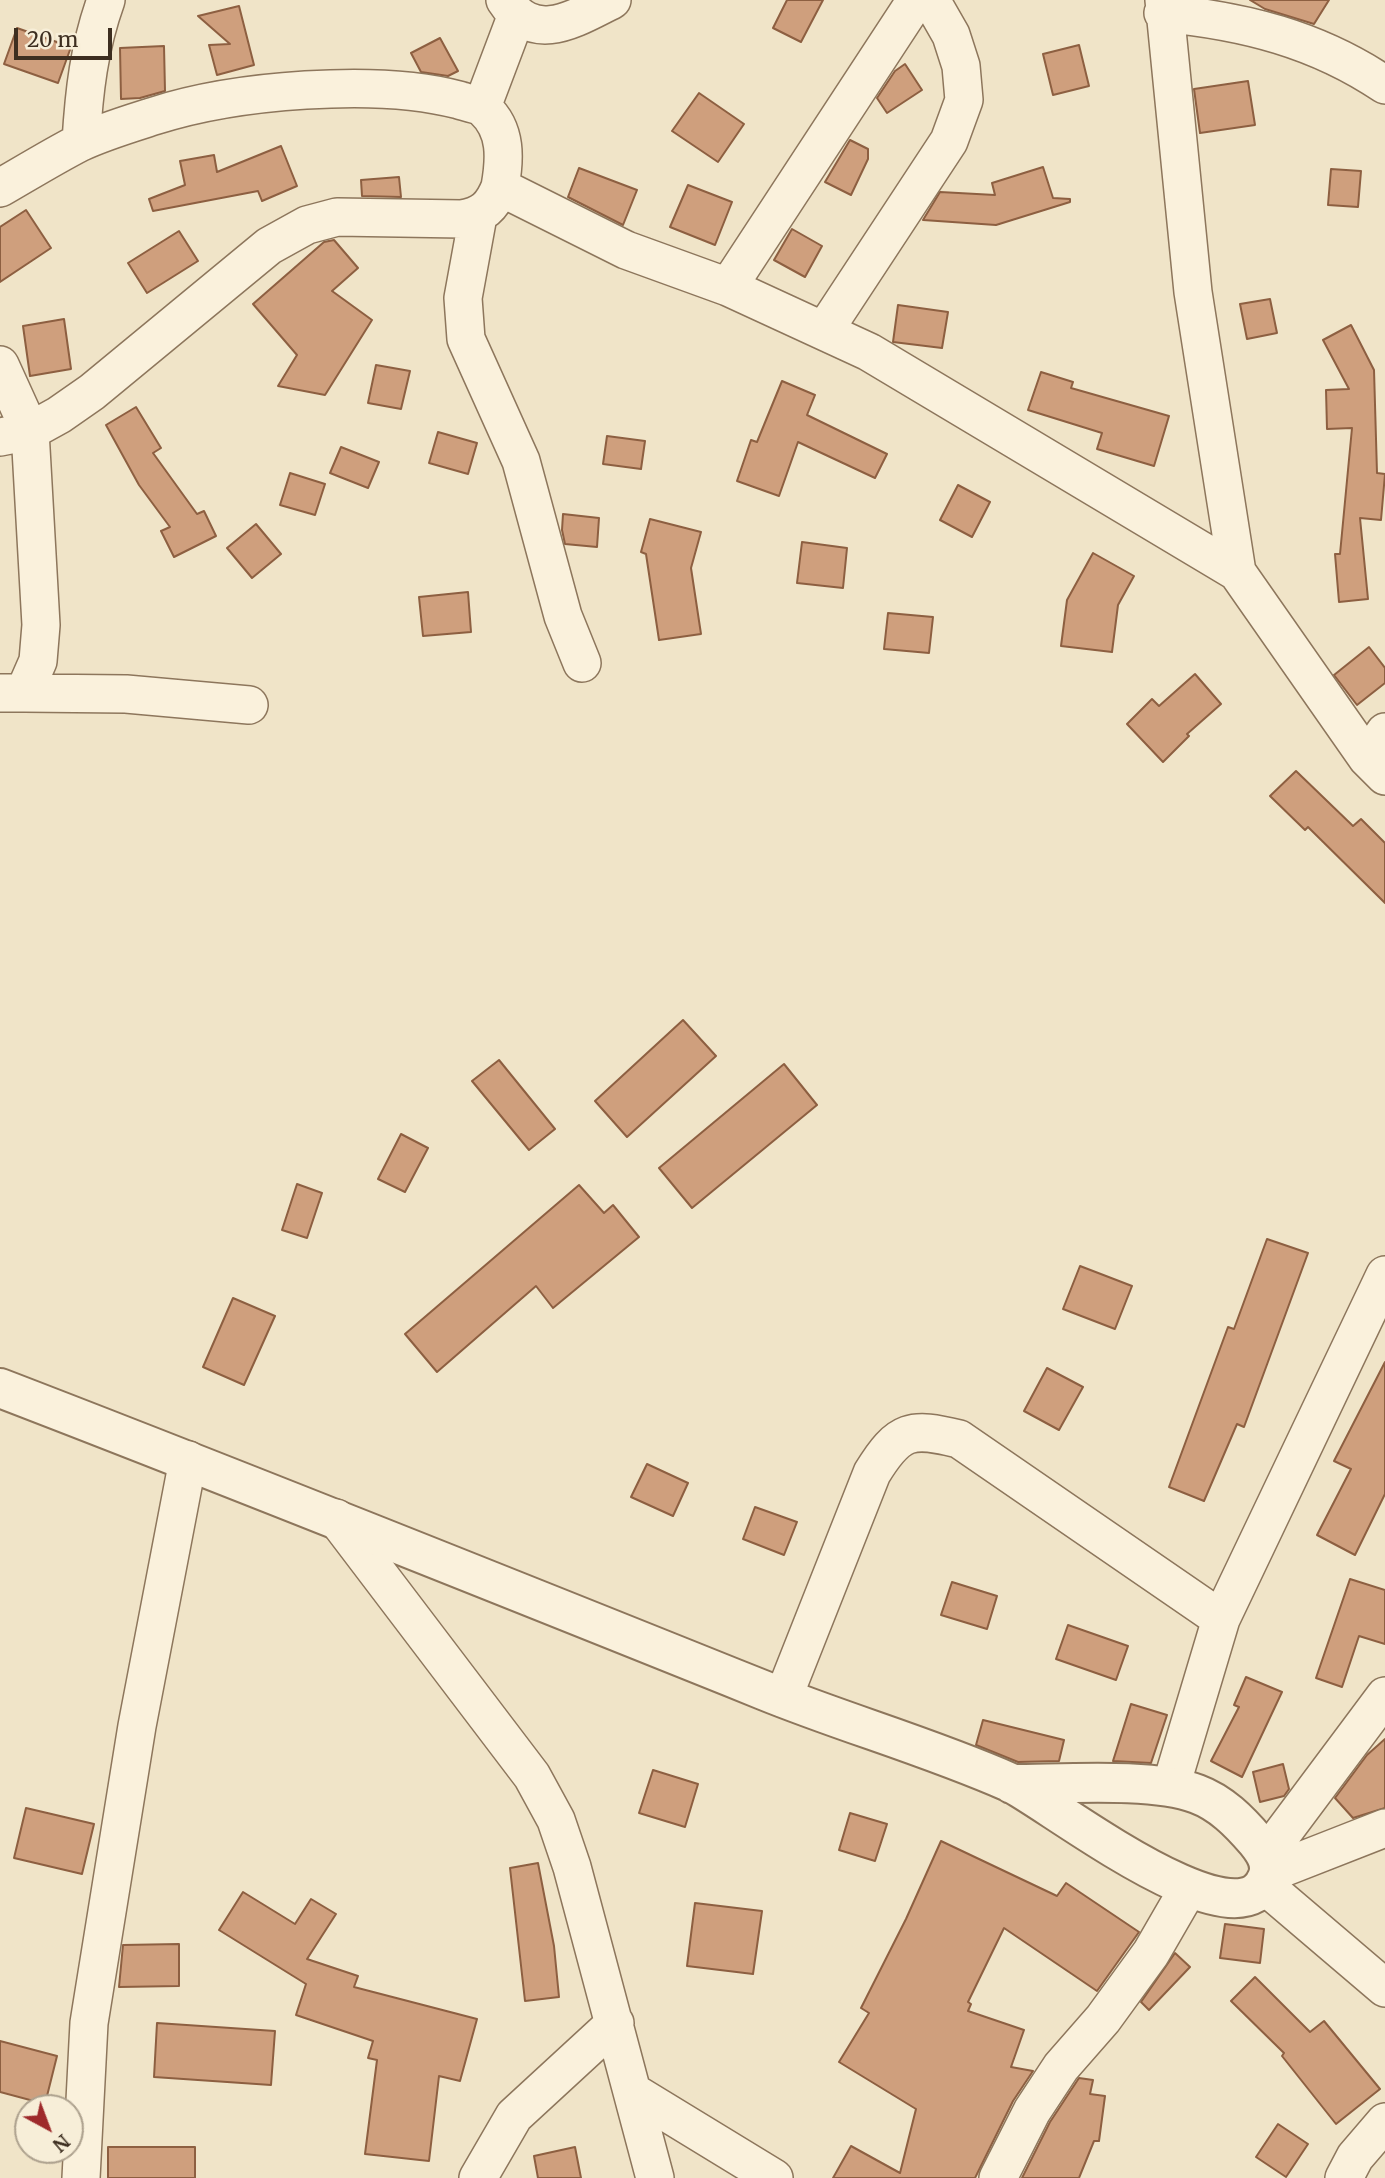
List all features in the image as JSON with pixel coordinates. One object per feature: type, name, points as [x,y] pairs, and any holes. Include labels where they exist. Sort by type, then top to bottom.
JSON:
[{"type":"street","points":[[81,142],[85,77],[93,36],[106,0]]},
{"type":"street","points":[[482,107],[511,8],[534,25],[565,23],[612,0]]},
{"type":"street","points":[[728,287],[916,0]]},
{"type":"street","points":[[824,331],[949,141],[964,100],[961,66],[951,35],[931,0]]},
{"type":"street","points":[[1237,572],[1193,292],[1163,6],[1231,9],[1261,27],[1331,52],[1385,85]]},
{"type":"street","points":[[0,188],[81,142],[156,115],[216,102],[302,91],[431,93],[482,107],[497,124],[506,158],[489,202],[463,298],[466,338],[521,461],[562,615],[582,663]]},
{"type":"street","points":[[489,202],[728,287],[869,352],[1237,572],[1379,755]]},
{"type":"street","points":[[15,434],[92,392],[269,246],[307,225],[337,217],[462,219],[489,202]]},
{"type":"street","points":[[0,365],[15,434],[40,625],[38,661],[12,693]]},
{"type":"street","points":[[12,693],[126,694],[249,705]]},
{"type":"street","points":[[1171,1786],[1222,1619],[1385,1275]]},
{"type":"street","points":[[0,1388],[336,1518],[783,1698],[1012,1784],[1157,1874],[1188,1889],[1239,1898],[1267,1871],[1385,1696]]},
{"type":"street","points":[[783,1698],[872,1473],[886,1451],[905,1435],[924,1430],[959,1439],[1222,1619]]},
{"type":"street","points":[[81,2178],[89,2023],[136,1726],[188,1460]]},
{"type":"street","points":[[336,1518],[532,1776],[556,1820],[615,2023],[655,2178]]},
{"type":"street","points":[[1012,1784],[1171,1786],[1199,1795],[1224,1808],[1267,1871],[1385,1988]]},
{"type":"street","points":[[1267,1871],[1385,1828]]},
{"type":"street","points":[[998,2178],[1032,2111],[1060,2067],[1103,2019],[1151,1953],[1188,1889]]},
{"type":"street","points":[[478,2178],[514,2116],[615,2023]]},
{"type":"street","points":[[633,2092],[774,2178]]},
{"type":"street","points":[[1344,2178],[1356,2157],[1385,2122]]},
{"type":"building","points":[[787,0],[823,0],[801,42],[773,28]]},
{"type":"building","points":[[1250,0],[1329,0],[1314,24],[1265,9]]},
{"type":"building","points":[[239,6],[254,65],[217,75],[209,45],[230,44],[198,16]]},
{"type":"building","points":[[17,28],[71,47],[58,83],[4,64]]},
{"type":"building","points":[[440,38],[458,71],[448,76],[421,72],[411,53]]},
{"type":"building","points":[[1079,45],[1089,86],[1053,95],[1043,54]]},
{"type":"building","points":[[164,46],[165,91],[140,98],[121,99],[120,48]]},
{"type":"building","points":[[905,64],[922,90],[887,113],[877,98],[895,71]]},
{"type":"building","points":[[1248,81],[1255,125],[1200,133],[1194,89]]},
{"type":"building","points":[[699,93],[744,124],[718,162],[672,131]]},
{"type":"building","points":[[850,140],[868,149],[868,159],[851,195],[825,182]]},
{"type":"building","points":[[281,146],[297,186],[262,201],[258,191],[153,211],[149,199],[185,185],[180,161],[214,155],[217,172]]},
{"type":"building","points":[[1043,167],[1053,198],[1070,199],[1070,202],[996,225],[923,220],[940,192],[995,195],[992,183]]},
{"type":"building","points":[[579,168],[637,190],[623,225],[568,197]]},
{"type":"building","points":[[1331,169],[1361,171],[1358,207],[1328,205]]},
{"type":"building","points":[[399,177],[401,197],[362,196],[361,180]]},
{"type":"building","points":[[688,185],[732,202],[715,245],[670,227]]},
{"type":"building","points":[[26,210],[51,248],[0,282],[0,227]]},
{"type":"building","points":[[792,229],[822,246],[805,277],[774,260]]},
{"type":"building","points":[[179,231],[198,261],[147,293],[128,263]]},
{"type":"building","points":[[334,240],[358,268],[332,291],[372,320],[325,395],[278,386],[297,355],[253,304],[324,242]]},
{"type":"building","points":[[1270,299],[1277,333],[1247,339],[1240,304]]},
{"type":"building","points":[[898,305],[948,312],[942,348],[893,342]]},
{"type":"building","points":[[64,319],[71,369],[30,376],[23,326]]},
{"type":"building","points":[[1351,325],[1374,370],[1377,473],[1385,474],[1381,520],[1360,518],[1368,599],[1339,602],[1335,554],[1340,554],[1352,428],[1327,429],[1326,390],[1349,389],[1323,340]]},
{"type":"building","points":[[376,365],[410,371],[401,409],[368,403]]},
{"type":"building","points":[[1041,372],[1073,382],[1071,388],[1169,416],[1154,466],[1097,449],[1102,433],[1028,410]]},
{"type":"building","points":[[782,381],[815,395],[807,415],[887,454],[875,478],[798,442],[779,496],[737,481],[751,440],[757,442]]},
{"type":"building","points":[[136,407],[161,448],[153,453],[197,514],[204,511],[216,536],[174,557],[161,531],[170,527],[139,485],[106,425]]},
{"type":"building","points":[[438,432],[477,443],[468,474],[429,463]]},
{"type":"building","points":[[607,436],[645,441],[641,469],[603,464]]},
{"type":"building","points":[[341,447],[379,462],[368,488],[330,473]]},
{"type":"building","points":[[290,473],[325,484],[315,515],[280,505]]},
{"type":"building","points":[[958,485],[990,502],[972,537],[940,520]]},
{"type":"building","points":[[563,514],[599,518],[597,547],[565,544]]},
{"type":"building","points":[[650,519],[701,532],[691,568],[701,634],[659,640],[646,554],[641,552]]},
{"type":"building","points":[[256,524],[281,554],[252,578],[227,548]]},
{"type":"building","points":[[802,542],[847,548],[843,588],[797,583]]},
{"type":"building","points":[[1093,553],[1134,576],[1118,605],[1112,652],[1061,646],[1067,600]]},
{"type":"building","points":[[468,592],[471,632],[423,636],[419,597]]},
{"type":"building","points":[[888,613],[933,617],[929,653],[884,649]]},
{"type":"building","points":[[1369,647],[1385,668],[1385,683],[1357,705],[1334,675]]},
{"type":"building","points":[[1195,674],[1221,704],[1187,734],[1189,736],[1163,762],[1127,724],[1152,699],[1159,706]]},
{"type":"building","points":[[1296,771],[1353,826],[1361,819],[1385,843],[1385,903],[1308,827],[1305,830],[1270,796]]},
{"type":"building","points":[[683,1020],[716,1056],[627,1137],[595,1101]]},
{"type":"building","points":[[499,1060],[555,1129],[529,1150],[472,1081]]},
{"type":"building","points":[[784,1064],[817,1105],[692,1208],[659,1168]]},
{"type":"building","points":[[401,1134],[428,1148],[405,1192],[378,1179]]},
{"type":"building","points":[[297,1184],[322,1193],[307,1238],[282,1230]]},
{"type":"building","points":[[579,1185],[604,1213],[613,1205],[639,1237],[553,1308],[536,1286],[437,1372],[405,1334]]},
{"type":"building","points":[[1267,1239],[1308,1253],[1244,1427],[1237,1424],[1204,1501],[1169,1487],[1228,1327],[1234,1329]]},
{"type":"building","points":[[1080,1266],[1132,1286],[1115,1329],[1063,1309]]},
{"type":"building","points":[[233,1298],[275,1316],[244,1385],[203,1367]]},
{"type":"building","points":[[1385,1362],[1385,1494],[1355,1555],[1317,1535],[1351,1469],[1334,1461]]},
{"type":"building","points":[[1047,1368],[1083,1387],[1059,1430],[1024,1411]]},
{"type":"building","points":[[647,1464],[688,1483],[673,1516],[631,1497]]},
{"type":"building","points":[[755,1507],[797,1522],[784,1555],[743,1539]]},
{"type":"building","points":[[1350,1579],[1385,1590],[1385,1644],[1359,1636],[1342,1687],[1316,1678]]},
{"type":"building","points":[[952,1582],[997,1596],[987,1629],[941,1615]]},
{"type":"building","points":[[1068,1625],[1128,1646],[1116,1680],[1056,1659]]},
{"type":"building","points":[[1246,1677],[1282,1692],[1242,1777],[1211,1761],[1239,1707],[1234,1705]]},
{"type":"building","points":[[1131,1704],[1167,1715],[1151,1763],[1113,1761]]},
{"type":"building","points":[[983,1720],[1064,1740],[1059,1761],[1018,1762],[976,1745]]},
{"type":"building","points":[[1385,1739],[1385,1808],[1353,1818],[1335,1798],[1367,1755]]},
{"type":"building","points":[[1283,1764],[1289,1789],[1284,1796],[1260,1802],[1253,1772]]},
{"type":"building","points":[[653,1770],[698,1784],[685,1827],[639,1813]]},
{"type":"building","points":[[26,1808],[94,1824],[82,1874],[14,1858]]},
{"type":"building","points":[[850,1813],[887,1824],[875,1861],[839,1850]]},
{"type":"building","points":[[941,1841],[1057,1896],[1066,1883],[1139,1932],[1097,1991],[1004,1928],[968,2002],[971,2004],[968,2011],[1024,2030],[1011,2067],[1033,2071],[1013,2101],[975,2178],[833,2178],[851,2146],[900,2173],[916,2109],[839,2062],[869,2013],[861,2008],[906,1919]]},
{"type":"building","points":[[538,1863],[554,1946],[559,1997],[525,2001],[510,1868]]},
{"type":"building","points":[[243,1892],[295,1924],[311,1899],[336,1914],[307,1959],[358,1976],[354,1987],[477,2019],[460,2081],[439,2076],[429,2161],[365,2154],[377,2060],[368,2058],[373,2041],[296,2015],[306,1984],[219,1930]]},
{"type":"building","points":[[695,1903],[762,1911],[753,1974],[687,1966]]},
{"type":"building","points":[[1225,1924],[1264,1929],[1260,1963],[1220,1958]]},
{"type":"building","points":[[179,1944],[179,1986],[119,1987],[123,1945]]},
{"type":"building","points":[[1175,1953],[1190,1967],[1149,2010],[1141,2002]]},
{"type":"building","points":[[1255,1977],[1310,2032],[1324,2021],[1380,2089],[1336,2124],[1282,2056],[1284,2053],[1231,2001]]},
{"type":"building","points":[[157,2023],[275,2031],[271,2085],[154,2077]]},
{"type":"building","points":[[0,2041],[57,2056],[48,2094],[14,2096],[0,2092]]},
{"type":"building","points":[[1079,2078],[1093,2080],[1090,2094],[1105,2096],[1099,2141],[1094,2141],[1079,2178],[1022,2178],[1050,2122]]},
{"type":"building","points":[[1278,2124],[1308,2144],[1286,2177],[1256,2157]]},
{"type":"building","points":[[108,2147],[195,2147],[195,2178],[108,2178]]},
{"type":"building","points":[[575,2147],[581,2178],[538,2178],[534,2156]]}]
